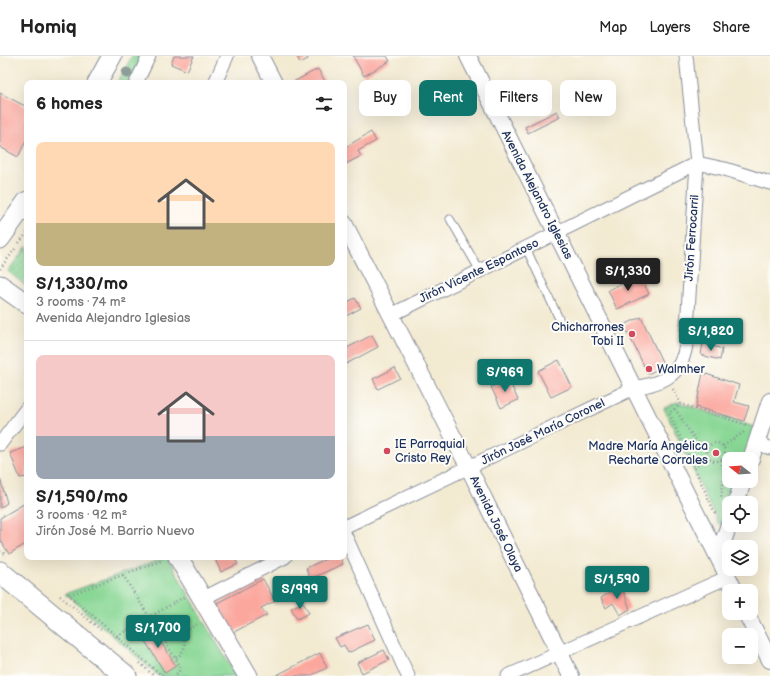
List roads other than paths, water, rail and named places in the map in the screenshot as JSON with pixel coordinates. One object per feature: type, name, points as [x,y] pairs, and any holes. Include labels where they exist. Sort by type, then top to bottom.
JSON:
[{"type":"main road","points":[[93,80],[102,56]]},
{"type":"main road","points":[[99,80],[112,56]]},
{"type":"main road","points":[[0,239],[24,205]]},
{"type":"main road","points":[[0,285],[24,301]]},
{"type":"main road","points":[[173,560],[194,597],[248,676]]},
{"type":"main road","points":[[0,572],[126,676]]},
{"type":"street","points":[[137,80],[149,56]]},
{"type":"street","points":[[216,80],[227,56]]},
{"type":"street","points":[[260,56],[272,80]]},
{"type":"street","name":"Avenida Alejandro Iglesias","points":[[468,56],[732,584]]},
{"type":"street","name":"Jirón Ferrocarril","points":[[634,388],[648,386],[667,378],[679,368],[684,358],[686,346],[697,163],[686,56]]},
{"type":"street","points":[[697,163],[725,169],[770,183]]},
{"type":"street","name":"Jirón Vicente Espantoso","points":[[390,315],[697,163]]},
{"type":"street","name":"Avenida José Olaya","points":[[347,229],[469,468],[570,676]]},
{"type":"street","name":"Jirón José María Coronel","points":[[347,526],[634,388]]},
{"type":"street","points":[[754,452],[760,439],[770,401]]},
{"type":"street","points":[[0,444],[24,412]]},
{"type":"street","points":[[718,557],[722,528]]},
{"type":"street","points":[[347,540],[408,676]]},
{"type":"street","points":[[194,597],[278,560]]},
{"type":"street","points":[[508,676],[728,577]]},
{"type":"street","points":[[751,620],[765,638],[770,660]]},
{"type":"lane","points":[[450,219],[480,271]]},
{"type":"lane","points":[[526,248],[561,323]]},
{"type":"place","name":"Chicharrones Tobi II","points":[[632,334]]},
{"type":"place","name":"Walmher","points":[[649,369]]},
{"type":"place","name":"IE Parroquial Cristo Rey","points":[[387,451]]},
{"type":"place","name":"Madre María Angélica Recharte Corrales","points":[[716,453]]}]
